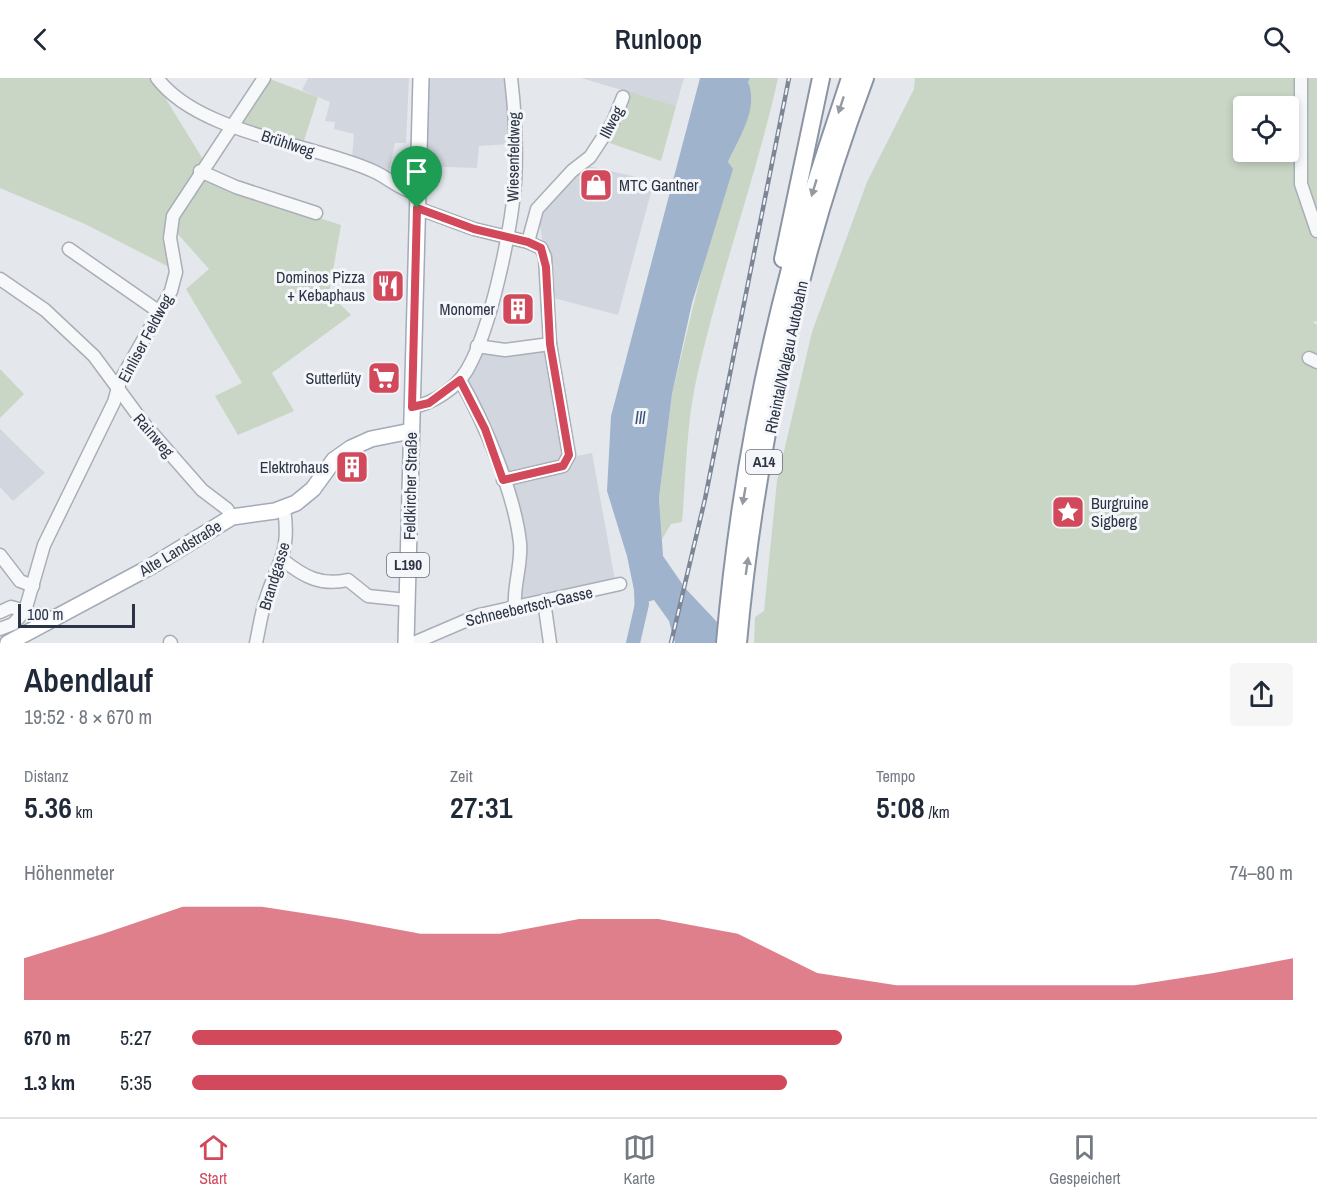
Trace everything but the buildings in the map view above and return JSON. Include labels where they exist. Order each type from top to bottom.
[{"type":"highway","points":[[774,335],[778,283],[821,78]]},
{"type":"highway","name":"Rheintal/Walgau Autobahn","points":[[725,643],[738,530],[774,335],[791,265],[850,78]]},
{"type":"highway","name":"Rheintal/Walgau Autobahn","points":[[738,643],[755,510],[783,361],[834,171],[865,78]]},
{"type":"main road","name":"Feldkircher Straße","points":[[406,643],[421,78]]},
{"type":"main road","name":"Alte Landstraße","points":[[8,643],[150,567],[232,517],[284,509],[305,498],[334,460],[351,447],[371,439],[411,431]]},
{"type":"street","name":"Einliser Feldweg","points":[[25,611],[44,545],[118,390],[158,311],[171,291],[176,272],[170,238],[173,216],[264,78]]},
{"type":"street","name":"Wiesenfeldweg","points":[[412,407],[429,403],[460,380],[477,346],[508,236],[515,161],[511,78]]},
{"type":"street","points":[[1301,78],[1301,184],[1317,231]]},
{"type":"street","name":"Brühlweg","points":[[160,82],[190,107],[233,126],[374,171],[418,201]]},
{"type":"street","name":"Illweg","points":[[528,242],[537,209],[598,146],[623,97]]},
{"type":"street","points":[[201,171],[236,187],[316,213]]},
{"type":"street","points":[[418,201],[474,229],[528,242],[541,248],[545,257],[550,344],[569,455],[563,466],[503,480]]},
{"type":"street","points":[[69,249],[158,311]]},
{"type":"street","name":"Rainweg","points":[[0,279],[45,310],[77,339],[114,380],[118,390],[185,471],[202,490],[227,509],[232,517]]},
{"type":"street","points":[[477,346],[505,350],[550,344]]},
{"type":"street","points":[[460,380],[481,419],[517,522],[520,545],[515,607]]},
{"type":"street","name":"Brandgasse","points":[[256,643],[265,603],[283,560],[287,540],[284,509]]},
{"type":"street","points":[[0,555],[20,581],[33,586]]},
{"type":"street","points":[[283,560],[299,573],[316,581],[333,583],[348,580],[368,596],[407,600]]},
{"type":"street","name":"Schneebertsch-Gasse","points":[[406,643],[416,642],[479,615],[620,584]]},
{"type":"street","points":[[544,601],[550,643]]},
{"type":"street","points":[[0,612],[15,607],[25,611],[13,624],[0,629]]},
{"type":"shaded area","points":[[308,78],[409,78],[406,143],[395,143],[388,175],[352,160],[354,134],[334,129],[335,122],[325,121],[330,102],[302,90]]},
{"type":"shaded area","points":[[426,78],[506,78],[510,144],[479,146],[477,168],[423,166]]},
{"type":"shaded area","points":[[581,78],[684,78],[676,106]]},
{"type":"shaded area","points":[[584,165],[654,181],[618,315],[550,297],[540,225],[547,203]]},
{"type":"shaded area","points":[[480,342],[506,347],[547,342],[567,458],[592,453],[615,580],[513,603],[517,524],[462,382]]},
{"type":"shaded area","points":[[0,429],[45,473],[13,501],[0,487]]},
{"type":"green space","points":[[0,78],[166,78],[158,86],[204,161],[197,172],[233,190],[341,225],[329,293],[351,315],[272,373],[294,411],[238,435],[215,396],[242,383],[186,289],[209,269],[168,223],[173,269],[85,224],[0,188]]},
{"type":"green space","points":[[267,78],[318,97],[301,150],[227,129]]},
{"type":"green space","points":[[750,78],[778,78],[695,386],[688,437],[682,522],[671,524],[662,539],[659,498],[672,394],[728,162],[749,114],[748,82]]},
{"type":"green space","points":[[915,78],[1317,78],[1317,321],[1313,322],[1317,325],[1317,643],[754,643],[755,617],[764,611],[777,481],[812,332],[867,182],[914,89]]},
{"type":"green space","points":[[627,91],[676,106],[661,161],[607,142]]},
{"type":"green space","points":[[0,369],[24,394],[0,418]]},
{"type":"water","name":"Ill","points":[[700,78],[750,78],[748,82],[751,102],[746,123],[728,162],[733,169],[692,303],[672,394],[659,498],[663,556],[685,588],[717,622],[723,643],[675,643],[669,621],[654,600],[647,602],[643,618],[637,620],[635,618],[634,590],[627,556],[607,491],[611,416]]},
{"type":"waterway","points":[[633,643],[642,604]]},
{"type":"railway","points":[[671,643],[705,499],[789,78]]},
{"type":"place","name":"MTC Gantner","points":[[596,185]]},
{"type":"place","name":"Dominos Pizza + Kebaphaus","points":[[388,286]]},
{"type":"place","name":"Monomer","points":[[518,309]]},
{"type":"place","name":"Sutterlüty","points":[[384,378]]},
{"type":"place","name":"Elektrohaus","points":[[352,467]]},
{"type":"place","name":"Burgruine Sigberg","points":[[1068,512]]},
{"type":"route","points":[[417,208],[474,229],[508,236],[541,248],[546,267],[550,344],[569,455],[563,466],[503,480],[485,429],[460,380],[429,403],[412,407],[417,208]]}]
